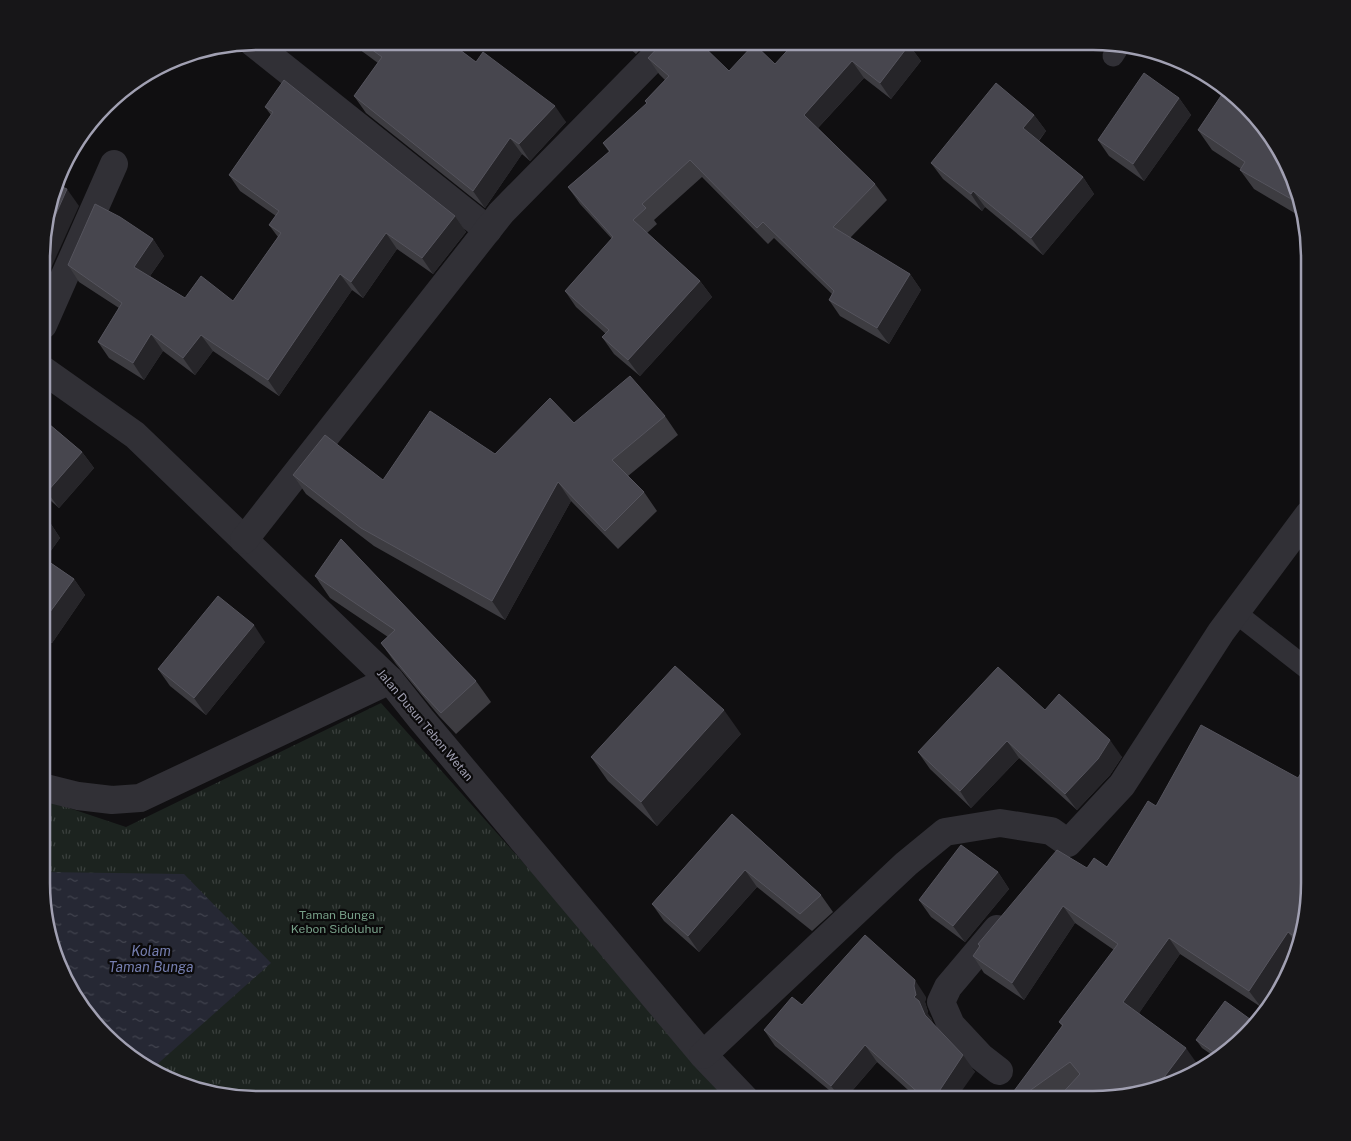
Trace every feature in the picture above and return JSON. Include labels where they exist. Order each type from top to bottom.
[{"type":"street","points":[[262,50],[488,230]]},
{"type":"street","points":[[244,540],[501,213],[662,50]]},
{"type":"street","points":[[50,309],[114,164]]},
{"type":"street","name":"Jalan Dusun Tebon Wetan","points":[[50,375],[135,435],[390,680],[703,1055],[737,1091]]},
{"type":"street","points":[[703,1055],[906,864],[945,832],[1000,823],[1051,831],[1062,851],[1122,785],[1222,632],[1301,526]]},
{"type":"street","points":[[50,789],[78,796],[112,800],[140,798],[390,680]]},
{"type":"street","points":[[999,1072],[981,1057],[951,1025],[941,1002],[948,987],[1012,912]]},
{"type":"lane","points":[[1236,613],[1301,664]]},
{"type":"green space","name":"Taman Bunga Kebon Sidoluhur","points":[[381,703],[727,1091],[245,1091],[204,1084],[166,1070],[131,1048],[93,1010],[71,975],[61,950],[54,923],[50,896],[50,802],[126,827]]},
{"type":"water","name":"Kolam Taman Bunga","points":[[50,872],[184,874],[271,963],[157,1065],[131,1048],[111,1030],[93,1010],[71,975],[61,950],[54,923],[50,896]]},
{"type":"building","points":[[372,50],[460,50],[476,62],[483,52],[555,106],[519,144],[510,138],[473,191],[354,96],[382,57]]},
{"type":"building","points":[[656,50],[707,50],[729,71],[748,50],[760,50],[775,64],[788,50],[905,50],[880,83],[852,61],[804,115],[875,184],[833,227],[910,274],[877,328],[829,300],[834,291],[763,222],[757,228],[690,160],[642,204],[646,208],[633,220],[700,281],[628,360],[602,337],[609,330],[565,291],[613,237],[568,187],[610,151],[603,143],[647,103],[645,101],[669,76],[648,58]]},
{"type":"building","points":[[1144,73],[1179,98],[1133,164],[1098,140]]},
{"type":"building","points":[[284,80],[455,216],[422,258],[386,233],[351,282],[340,274],[268,380],[201,335],[183,358],[151,334],[133,363],[98,342],[122,303],[68,265],[95,204],[120,217],[153,239],[134,267],[185,298],[201,276],[233,301],[281,233],[269,225],[279,211],[229,175],[273,112],[265,107]]},
{"type":"building","points":[[996,83],[1034,115],[1023,128],[1083,177],[1031,238],[973,191],[971,194],[931,163]]},
{"type":"building","points":[[1222,95],[1258,131],[1280,166],[1293,200],[1240,170],[1245,162],[1198,130]]},
{"type":"building","points":[[63,187],[67,189],[54,218]]},
{"type":"building","points":[[630,376],[665,416],[612,460],[644,492],[605,531],[558,482],[492,601],[361,528],[293,475],[325,435],[383,480],[430,411],[495,454],[550,398],[574,423]]},
{"type":"building","points":[[50,425],[82,452],[50,489]]},
{"type":"building","points":[[341,539],[476,681],[441,713],[381,643],[395,630],[315,576]]},
{"type":"building","points":[[50,562],[74,579],[50,612]]},
{"type":"building","points":[[218,596],[254,625],[194,698],[158,669]]},
{"type":"building","points":[[675,666],[724,710],[641,802],[591,757]]},
{"type":"building","points":[[998,667],[1045,710],[1059,694],[1110,740],[1098,759],[1065,794],[1007,741],[960,791],[918,752]]},
{"type":"building","points":[[1201,725],[1298,778],[1301,773],[1301,896],[1294,936],[1288,932],[1249,991],[1169,938],[1123,1002],[1186,1048],[1163,1079],[1147,1084],[1106,1091],[1064,1091],[1080,1074],[1070,1062],[1029,1091],[1014,1091],[1063,1025],[1059,1022],[1118,944],[1063,906],[1012,983],[973,956],[980,946],[978,944],[1057,850],[1087,868],[1094,858],[1107,867],[1148,801],[1156,806]]},
{"type":"building","points":[[732,814],[821,895],[800,914],[745,870],[688,936],[652,904]]},
{"type":"building","points":[[961,845],[998,872],[953,926],[919,900]]},
{"type":"building","points":[[865,935],[915,980],[916,995],[914,997],[919,1001],[925,1015],[963,1055],[939,1091],[916,1091],[865,1045],[831,1086],[764,1030],[792,997],[802,1005]]},
{"type":"building","points":[[1225,1001],[1250,1019],[1214,1052],[1196,1040]]}]
